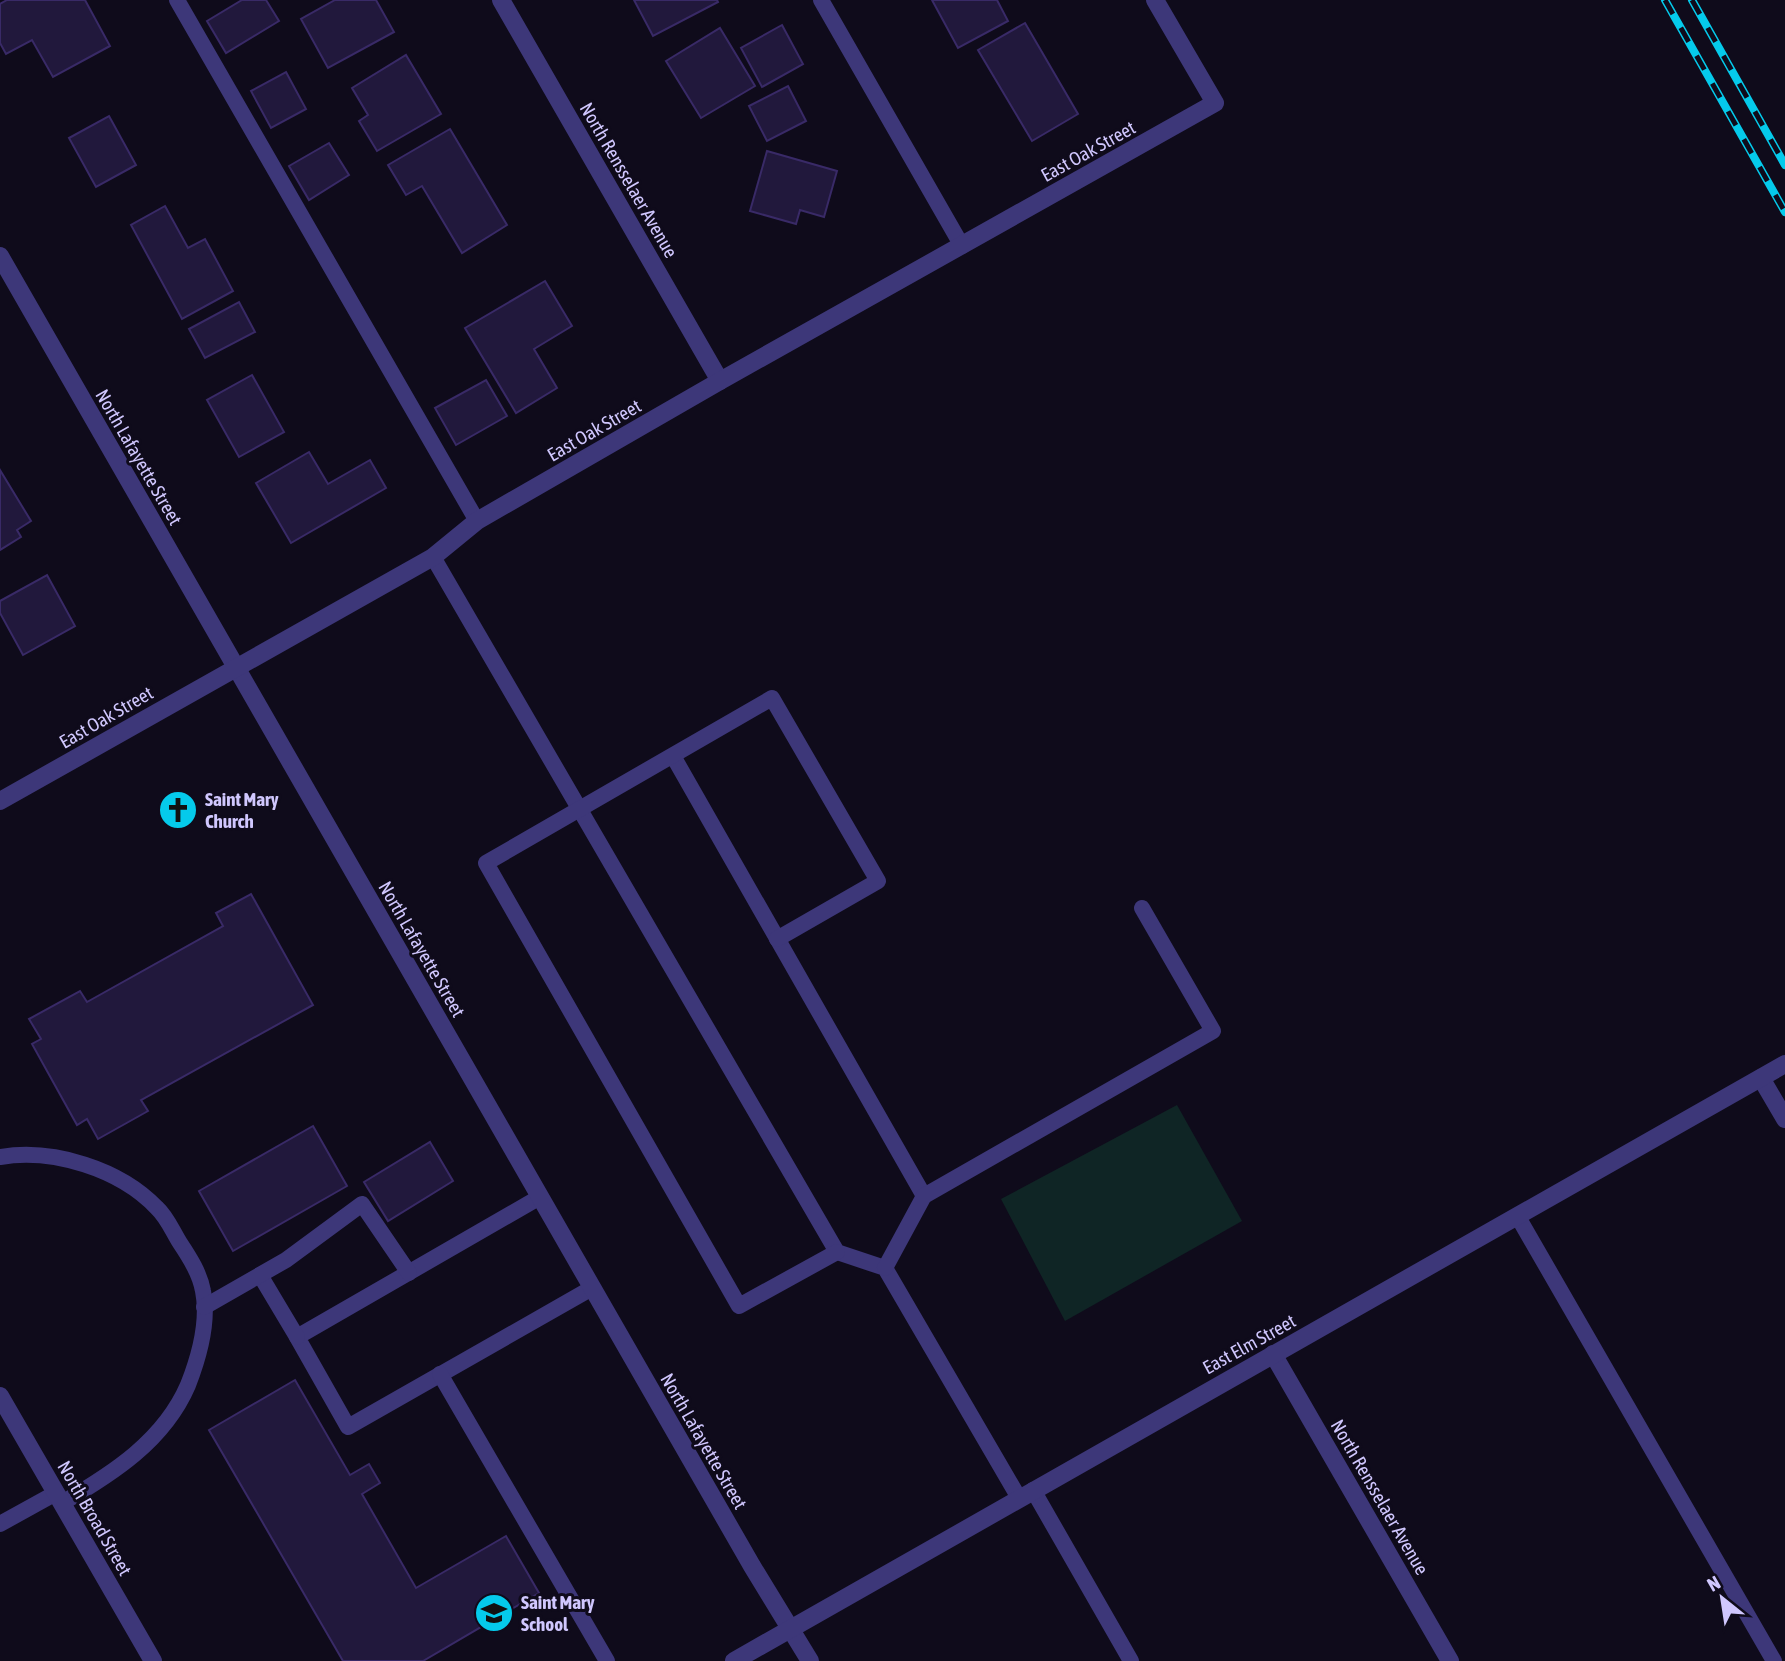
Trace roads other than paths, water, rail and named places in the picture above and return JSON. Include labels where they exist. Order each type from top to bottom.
[{"type":"street","name":"North Rensselaer Avenue","points":[[501,0],[720,381]]},
{"type":"street","name":"East Oak Street","points":[[0,801],[433,556],[477,521],[720,381],[1215,103],[1155,0]]},
{"type":"street","name":"North Lafayette Street","points":[[0,256],[752,1566],[810,1661]]},
{"type":"street","name":"East Elm Street","points":[[734,1661],[1785,1064]]},
{"type":"street","points":[[1761,1078],[1785,1119]]},
{"type":"street","name":"North Rensselaer Avenue","points":[[1273,1354],[1450,1661]]},
{"type":"street","name":"North Broad Street","points":[[0,1396],[153,1661]]},
{"type":"lane","points":[[177,0],[477,521]]},
{"type":"lane","points":[[821,0],[962,246]]},
{"type":"lane","points":[[433,556],[837,1252],[885,1268],[1131,1661]]},
{"type":"lane","points":[[777,939],[878,881],[772,698],[486,863],[739,1306],[837,1252]]},
{"type":"lane","points":[[673,756],[924,1196]]},
{"type":"lane","points":[[885,1268],[924,1196],[1213,1031],[1142,908]]},
{"type":"lane","points":[[0,1157],[44,1156],[76,1162],[108,1174],[139,1191],[159,1210],[192,1262],[203,1290],[205,1323],[187,1385],[167,1420],[139,1452],[118,1468],[0,1524]]},
{"type":"lane","points":[[297,1337],[540,1197]]},
{"type":"lane","points":[[204,1307],[286,1260],[362,1204],[409,1273]]},
{"type":"lane","points":[[1518,1217],[1774,1661]]},
{"type":"lane","points":[[260,1275],[348,1427],[592,1288]]},
{"type":"lane","points":[[440,1374],[607,1661]]},
{"type":"railway","points":[[1665,0],[1785,212]]},
{"type":"railway","points":[[1692,0],[1785,165]]},
{"type":"place","name":"Saint Mary Church","points":[[178,810]]},
{"type":"place","name":"Saint Mary School","points":[[494,1613]]}]
